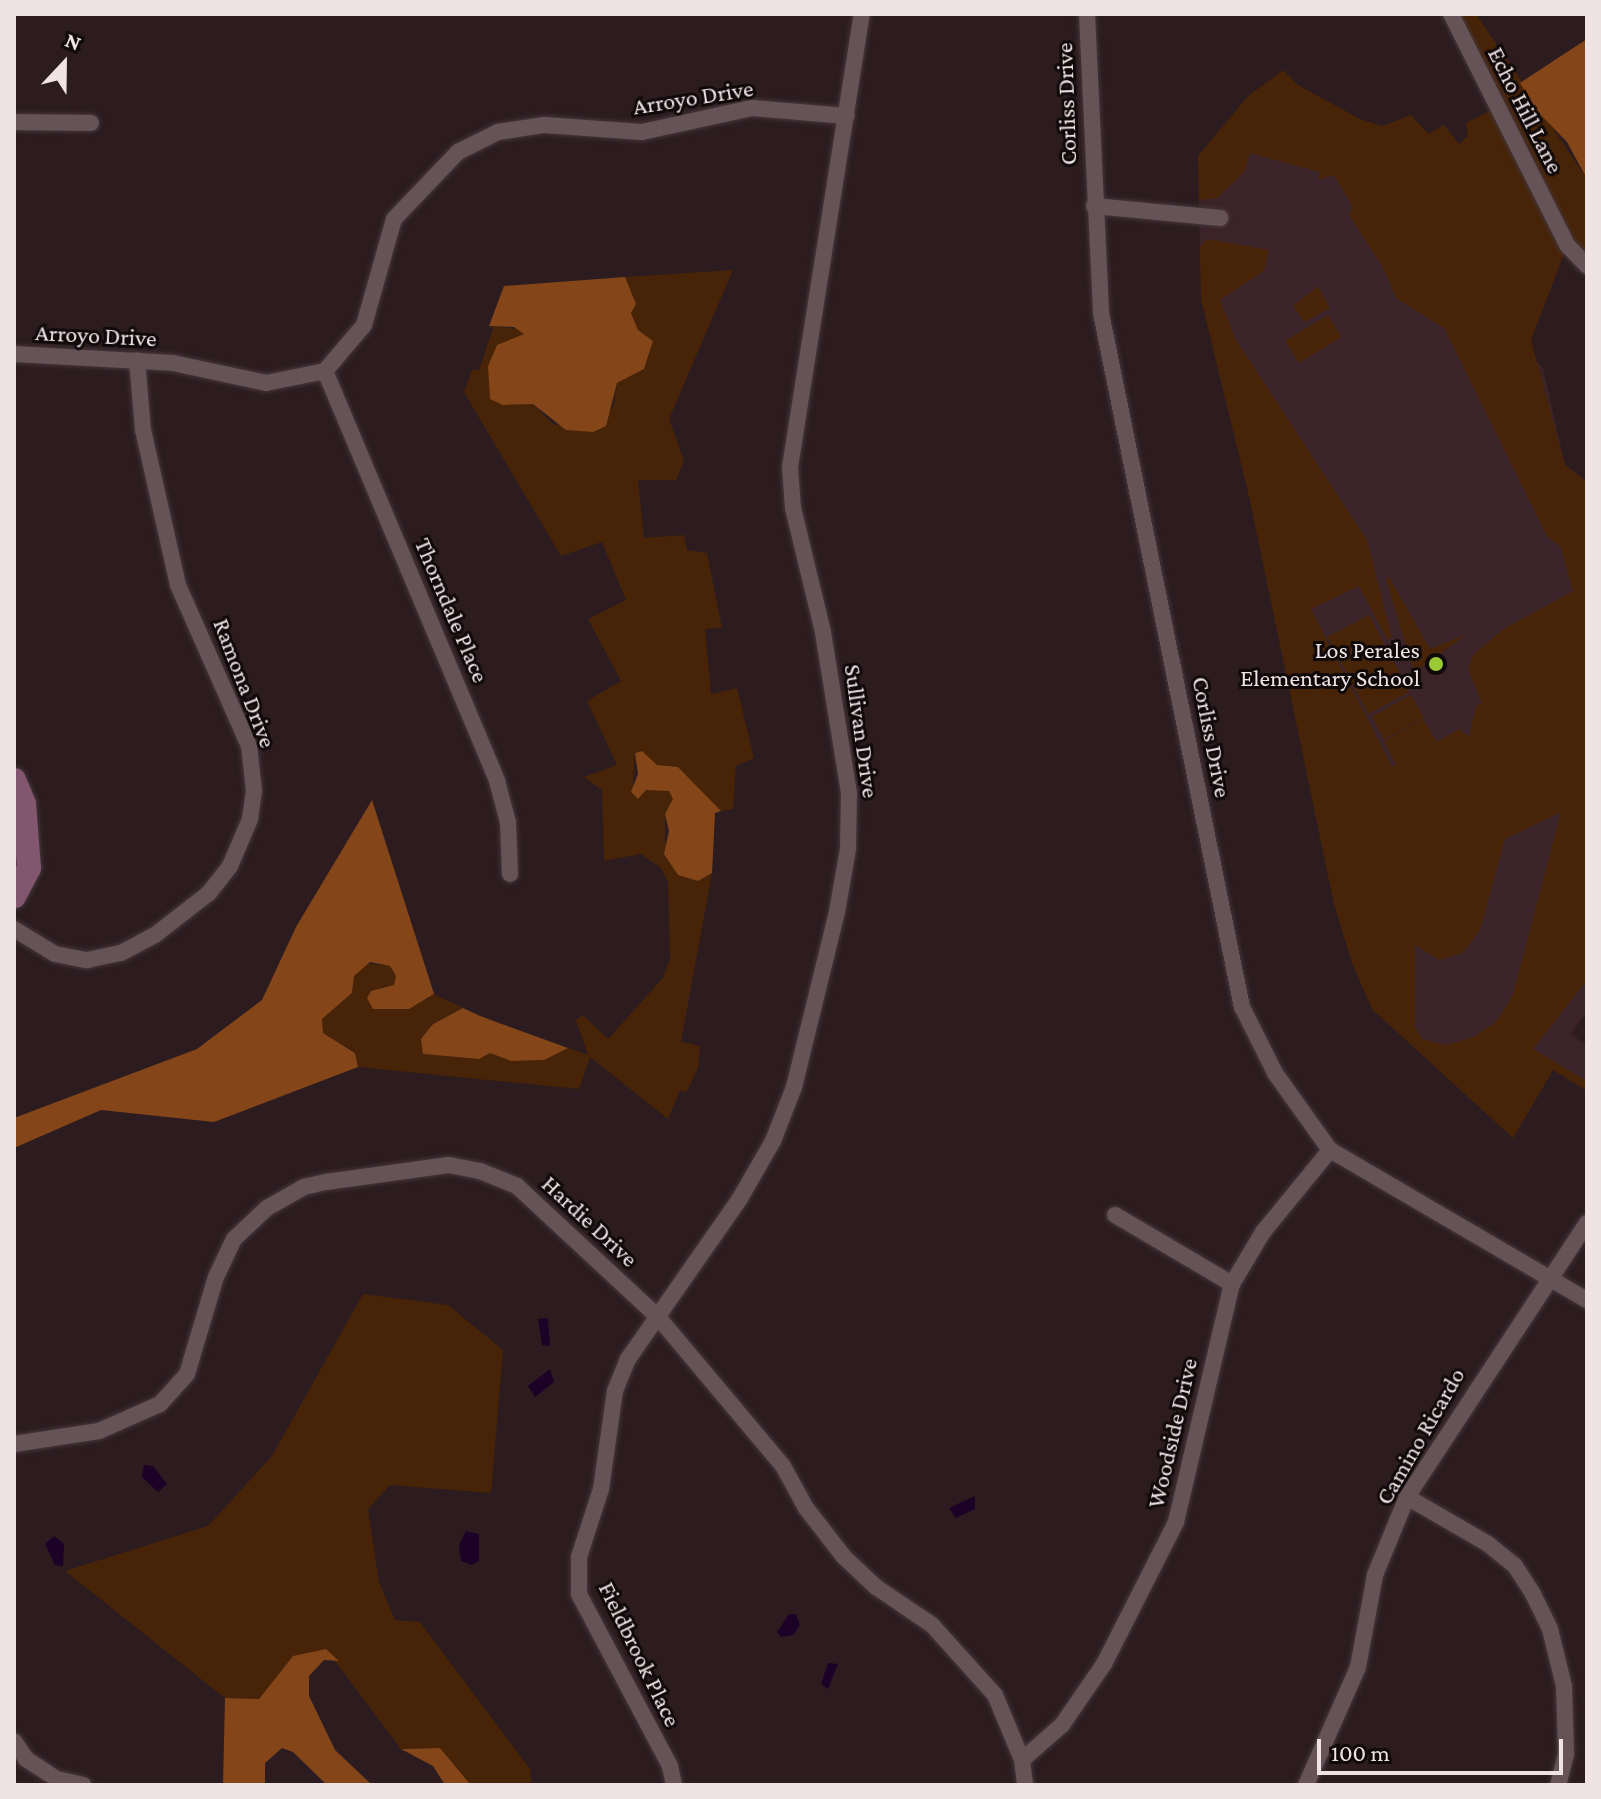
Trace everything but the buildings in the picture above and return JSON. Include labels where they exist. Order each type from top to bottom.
[{"type":"street","points":[[847,116],[862,14]]},
{"type":"street","name":"Corliss Drive","points":[[1087,14],[1094,206],[1106,341],[1242,1007],[1275,1073],[1330,1150],[1384,1186],[1587,1300]]},
{"type":"street","name":"Echo Hill Lane","points":[[1451,14],[1567,245],[1587,266]]},
{"type":"street","name":"Arroyo Drive","points":[[14,354],[173,363],[221,377],[266,383],[325,371],[364,325],[394,219],[458,152],[498,132],[544,125],[642,132],[752,108],[847,116]]},
{"type":"street","name":"Sullivan Drive","points":[[658,1317],[773,1141],[794,1087],[848,849],[849,793],[823,632],[793,508],[790,467],[847,116]]},
{"type":"street","points":[[14,122],[91,123]]},
{"type":"street","points":[[1094,206],[1220,218]]},
{"type":"street","name":"Ramona Drive","points":[[14,929],[55,954],[87,960],[121,953],[155,935],[209,893],[230,866],[250,819],[254,791],[249,746],[178,585],[143,430],[137,360]]},
{"type":"street","name":"Thorndale Place","points":[[325,371],[497,781],[508,822],[510,874]]},
{"type":"street","points":[[14,780],[24,804],[29,868],[14,896]]},
{"type":"street","name":"Woodside Drive","points":[[1022,1760],[1079,1704],[1176,1522],[1232,1284],[1263,1232],[1330,1150]]},
{"type":"street","name":"Hardie Drive","points":[[14,1444],[99,1431],[160,1404],[187,1374],[216,1277],[234,1239],[267,1208],[304,1187],[449,1165],[517,1186],[658,1317],[783,1466],[806,1508],[844,1557],[876,1587],[932,1625],[995,1695],[1022,1760],[1025,1785]]},
{"type":"street","points":[[1115,1215],[1232,1284]]},
{"type":"street","name":"Camino Ricardo","points":[[1306,1785],[1358,1667],[1375,1575],[1407,1497],[1549,1276],[1587,1223]]},
{"type":"street","name":"Fieldbrook Place","points":[[658,1317],[628,1359],[615,1391],[601,1489],[579,1557],[579,1594],[670,1766],[674,1785]]},
{"type":"street","points":[[1407,1497],[1488,1544],[1515,1566],[1533,1594],[1550,1629],[1564,1686],[1566,1754],[1558,1785]]},
{"type":"street","points":[[14,1741],[26,1759],[57,1779],[83,1785]]},
{"type":"shaded area","points":[[1451,14],[1476,14],[1587,179],[1587,266],[1567,246],[1531,340],[1565,465],[1587,482],[1587,980],[1533,1049],[1587,1081],[1587,1091],[1553,1070],[1513,1138],[1372,1009],[1352,963],[1334,904],[1249,496],[1201,299],[1200,247],[1207,239],[1269,250],[1264,271],[1220,300],[1236,340],[1367,540],[1392,638],[1387,639],[1359,586],[1311,609],[1392,767],[1396,765],[1384,741],[1423,719],[1437,742],[1459,729],[1469,737],[1476,706],[1482,703],[1468,669],[1473,655],[1502,630],[1573,591],[1561,547],[1547,536],[1444,328],[1396,298],[1384,269],[1349,215],[1353,207],[1334,175],[1318,180],[1320,172],[1250,153],[1245,171],[1217,198],[1199,200],[1198,156],[1248,96],[1283,70],[1298,85],[1360,119],[1382,126],[1411,115],[1428,134],[1444,125],[1459,144],[1468,136],[1466,123],[1492,110]],"holes":[[[1561,812],[1513,995],[1496,1022],[1473,1037],[1446,1045],[1422,1039],[1415,1027],[1415,945],[1439,960],[1463,953],[1480,930],[1505,839]]]},
{"type":"shaded area","points":[[1587,39],[1587,179],[1567,142],[1538,112],[1520,83]]},
{"type":"shaded area","name":"Los Perales Elementary School","points":[[1228,131],[1304,137],[1543,368],[1565,465],[1587,482],[1587,1011],[1571,1034],[1587,1046],[1587,1091],[1553,1070],[1513,1138],[1372,1009],[1334,904],[1249,496],[1201,299],[1198,156]]},
{"type":"shaded area","points":[[733,270],[669,419],[684,461],[676,480],[638,480],[644,538],[684,535],[687,550],[707,553],[722,628],[705,629],[711,694],[737,688],[754,758],[736,766],[733,809],[721,811],[678,767],[657,765],[641,751],[635,753],[633,784],[669,791],[674,799],[665,814],[665,841],[698,881],[712,873],[681,1042],[700,1046],[698,1068],[686,1093],[680,1090],[668,1119],[590,1057],[579,1089],[358,1067],[355,1052],[323,1033],[322,1019],[352,993],[354,976],[366,963],[390,966],[396,976],[394,985],[381,988],[425,1001],[434,994],[463,1008],[432,1024],[423,1054],[479,1059],[490,1053],[511,1061],[543,1060],[568,1048],[588,1055],[576,1020],[583,1015],[608,1039],[663,978],[670,959],[668,882],[661,868],[641,854],[604,861],[602,790],[584,777],[617,765],[587,701],[621,681],[588,619],[626,600],[602,542],[561,556],[464,392],[472,370],[479,370],[493,328],[489,326],[523,329],[524,335],[497,346],[503,405],[533,404],[553,424],[593,432],[614,405],[617,383],[644,369],[653,341],[638,330],[631,313],[636,304],[625,277]]},
{"type":"shaded area","points":[[625,277],[636,304],[631,313],[638,330],[653,341],[644,369],[617,383],[606,426],[593,432],[566,430],[533,404],[503,405],[490,399],[488,366],[497,345],[524,334],[514,327],[489,326],[504,286]]},
{"type":"shaded area","points":[[1318,286],[1330,308],[1304,322],[1293,306]]},
{"type":"shaded area","points":[[1328,315],[1341,337],[1299,363],[1285,341]]},
{"type":"shaded area","points":[[1389,577],[1430,649],[1467,634],[1414,673],[1386,579]]},
{"type":"shaded area","points":[[1369,615],[1410,692],[1368,714],[1328,637]]},
{"type":"shaded area","points":[[1411,695],[1424,718],[1384,740],[1372,717]]},
{"type":"shaded area","points":[[642,751],[657,765],[678,767],[721,811],[715,813],[712,873],[698,881],[678,875],[664,854],[669,831],[665,814],[673,799],[669,791],[646,790],[638,799],[631,792],[638,774],[635,753]]},
{"type":"shaded area","points":[[372,800],[434,994],[409,1009],[373,1009],[367,998],[371,991],[394,985],[396,976],[390,966],[370,962],[354,976],[352,993],[322,1019],[323,1033],[355,1053],[358,1067],[214,1122],[101,1110],[14,1148],[14,1118],[197,1049],[262,1000],[296,927]]},
{"type":"shaded area","points":[[463,1008],[568,1048],[544,1060],[511,1061],[490,1053],[479,1059],[423,1054],[421,1039],[433,1024]]},
{"type":"shaded area","points":[[363,1294],[448,1305],[503,1350],[491,1493],[390,1485],[368,1509],[379,1582],[395,1620],[420,1622],[530,1769],[532,1785],[469,1785],[440,1748],[401,1749],[326,1649],[293,1656],[259,1699],[225,1698],[65,1571],[208,1526],[272,1456]]},
{"type":"shaded area","points":[[548,1318],[550,1346],[542,1345],[538,1319]]},
{"type":"shaded area","points":[[550,1369],[554,1382],[535,1397],[528,1386]]},
{"type":"shaded area","points":[[144,1465],[153,1466],[167,1484],[158,1492],[142,1477]]},
{"type":"shaded area","points":[[975,1496],[975,1509],[956,1518],[949,1508]]},
{"type":"shaded area","points":[[466,1531],[479,1534],[479,1561],[472,1565],[461,1561],[459,1545]]},
{"type":"shaded area","points":[[54,1536],[64,1544],[63,1566],[55,1565],[45,1544]]},
{"type":"shaded area","points":[[789,1614],[796,1614],[800,1625],[793,1635],[781,1637],[777,1632]]},
{"type":"shaded area","points":[[326,1649],[339,1661],[324,1660],[309,1676],[309,1696],[335,1750],[372,1785],[327,1785],[293,1752],[282,1748],[265,1763],[265,1785],[223,1785],[225,1698],[259,1699],[293,1656]]},
{"type":"shaded area","points":[[828,1663],[838,1664],[828,1689],[821,1684]]},
{"type":"shaded area","points":[[440,1748],[469,1785],[445,1785],[433,1766],[401,1749]]},
{"type":"place","name":"Los Perales Elementary School","points":[[1436,664]]}]
